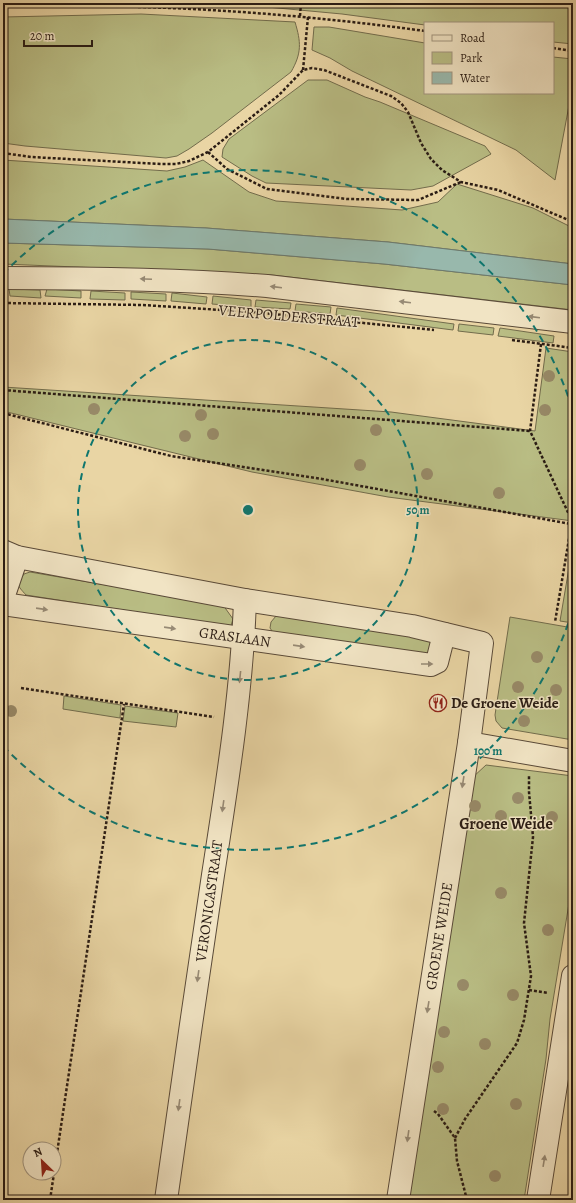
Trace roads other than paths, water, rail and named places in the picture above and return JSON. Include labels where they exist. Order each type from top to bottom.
[{"type":"street","name":"VEERPOLDERSTRAAT","points":[[3,278],[130,278],[221,282],[267,286],[573,322]]},
{"type":"street","points":[[3,598],[10,554],[245,600],[412,626],[444,634]]},
{"type":"street","name":"VERONICASTRAAT","points":[[166,1200],[235,720],[244,639],[245,600]]},
{"type":"street","name":"GRASLAAN","points":[[3,604],[431,665],[437,662],[444,634]]},
{"type":"street","name":"GROENE WEIDE","points":[[398,1200],[469,743],[482,643],[444,634]]},
{"type":"street","points":[[469,743],[573,761]]},
{"type":"street","points":[[538,1200],[573,976]]},
{"type":"water","points":[[3,219],[206,228],[388,242],[573,264],[573,285],[384,264],[208,249],[3,243]]},
{"type":"place","name":"De Groene Weide","points":[[438,703]]},
{"type":"district","name":"Groene Weide","points":[[506,823]]}]
